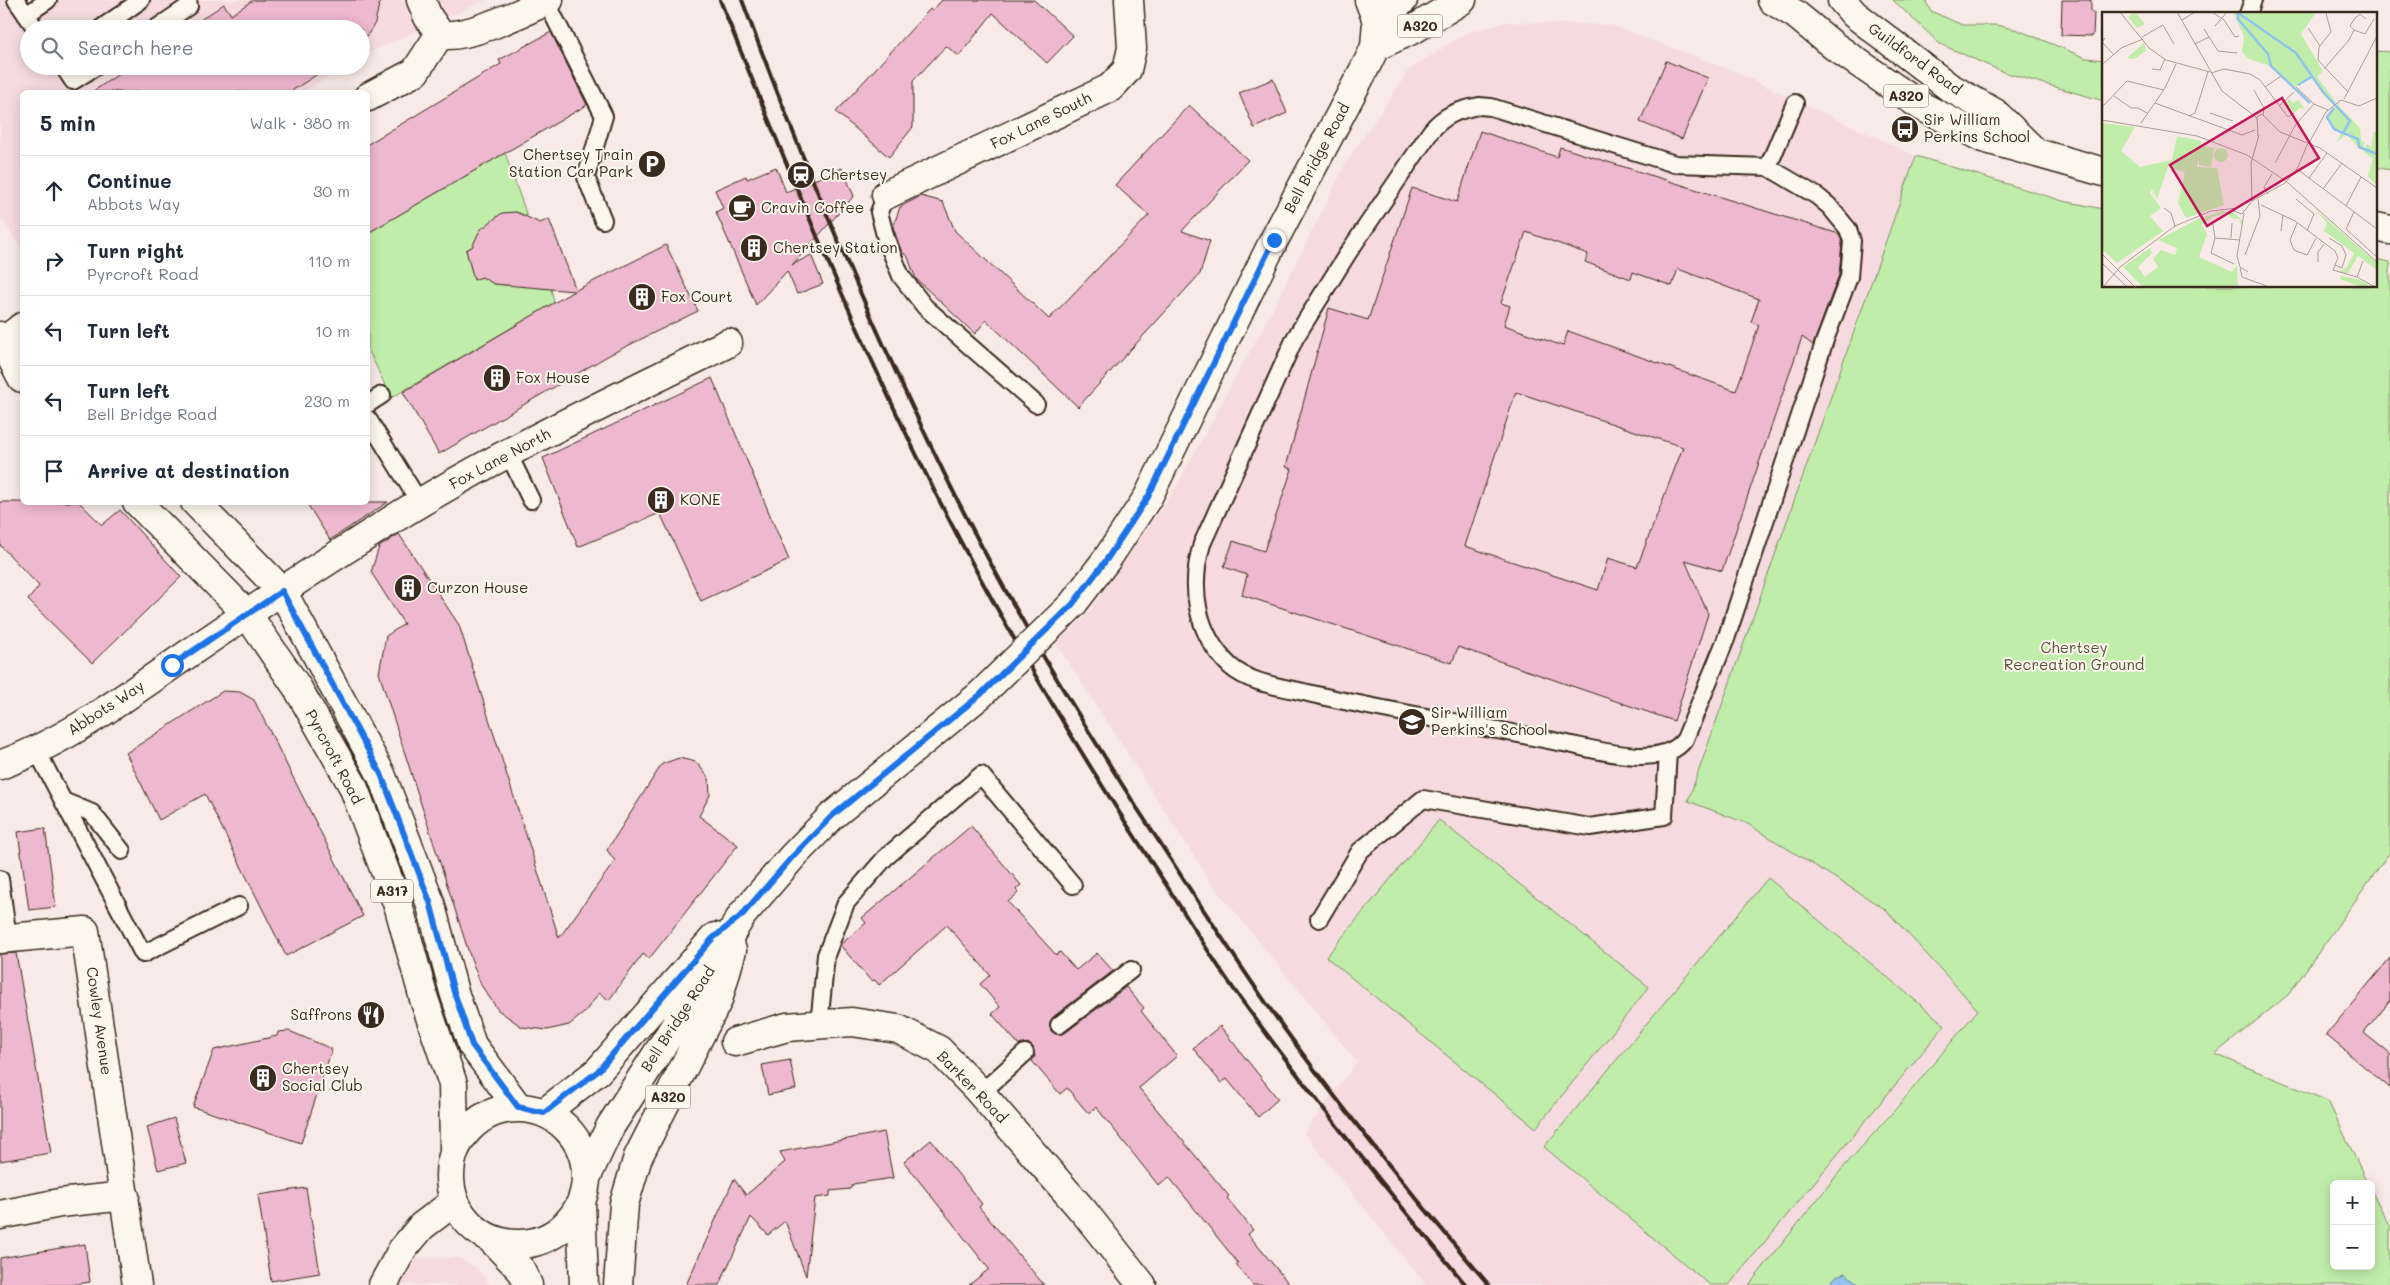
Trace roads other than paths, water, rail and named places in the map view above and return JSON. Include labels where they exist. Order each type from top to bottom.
[{"type":"main road","points":[[421,0],[428,18],[440,34],[449,36],[466,34],[548,1]]},
{"type":"main road","name":"Fox Lane South","points":[[886,195],[1110,88],[1127,70],[1132,48],[1129,0]]},
{"type":"main road","name":"Bell Bridge Road","points":[[587,1176],[610,1127],[691,1001],[742,915],[793,856],[832,816],[980,695],[1072,605],[1107,559],[1148,497],[1274,240],[1374,23],[1403,0]]},
{"type":"main road","name":"A320","points":[[1374,23],[1414,29],[1462,0]]},
{"type":"main road","name":"Guildford Road","points":[[1772,0],[1795,14],[1834,46],[1921,106],[1983,138],[2102,171]]},
{"type":"main road","name":"Guildford Road","points":[[1842,0],[1854,14],[1949,87],[1995,114],[2036,153]]},
{"type":"main road","points":[[370,96],[415,72],[440,34]]},
{"type":"main road","points":[[12,339],[20,370]]},
{"type":"main road","name":"Fox Lane North","points":[[282,591],[420,503],[508,453],[728,343]]},
{"type":"main road","name":"Pyrcroft Road","points":[[140,505],[247,614],[297,687],[353,786],[398,908],[424,999],[453,1084],[454,1149]]},
{"type":"main road","name":"Pyrcroft Road","points":[[198,505],[282,591],[381,774],[430,902],[454,992],[472,1045],[518,1107]]},
{"type":"main road","name":"Abbots Way","points":[[0,765],[37,751],[85,724],[282,591]]},
{"type":"main road","name":"Bell Bridge Road","points":[[544,1113],[598,1071],[713,938],[742,915]]},
{"type":"main road","name":"A320","points":[[618,1285],[624,1204],[638,1157],[718,1000],[742,915]]},
{"type":"main road","name":"Cowley Avenue","points":[[4,939],[85,931],[138,1285]]},
{"type":"main road","name":"Barker Road","points":[[735,1042],[787,1027],[852,1022],[898,1029],[938,1050],[980,1093],[1085,1213],[1142,1285]]},
{"type":"main road","name":"A320","points":[[528,1285],[522,1271],[492,1240],[476,1230],[464,1218],[454,1202],[450,1184],[450,1167],[454,1149],[465,1132],[480,1119],[498,1110],[518,1107],[544,1113],[562,1123],[575,1138],[584,1156],[587,1176],[581,1202],[584,1285]]},
{"type":"main road","points":[[0,1215],[60,1204],[125,1196]]},
{"type":"main road","points":[[383,1285],[402,1250],[422,1226],[454,1202]]},
{"type":"main road","name":"A320","points":[[492,1240],[512,1244],[534,1243],[554,1235],[570,1221],[581,1202]]},
{"type":"lane","points":[[16,0],[30,20]]},
{"type":"lane","points":[[26,15],[48,0]]},
{"type":"lane","points":[[113,20],[141,0]]},
{"type":"lane","points":[[168,20],[189,6],[188,0]]},
{"type":"lane","points":[[2249,12],[2253,0]]},
{"type":"lane","points":[[548,1],[604,116],[586,178],[603,220]]},
{"type":"lane","points":[[69,75],[73,82],[84,75]]},
{"type":"lane","points":[[1768,167],[1795,103]]},
{"type":"lane","points":[[1491,108],[1577,132],[1675,164],[1768,167],[1817,196],[1840,217],[1848,229],[1852,242],[1851,268],[1825,340],[1726,639],[1685,739],[1668,753],[1656,755],[1615,754],[1516,733],[1365,706],[1254,680],[1230,666],[1207,635],[1196,605],[1196,566],[1202,544],[1295,338],[1348,253],[1430,131],[1445,116],[1462,109],[1491,108]]},
{"type":"lane","points":[[886,195],[879,212],[886,240],[901,276],[925,307],[1036,404]]},
{"type":"lane","points":[[370,403],[382,395]]},
{"type":"lane","points":[[370,421],[420,503]]},
{"type":"lane","points":[[508,453],[531,500]]},
{"type":"lane","points":[[37,751],[143,954],[239,906]]},
{"type":"lane","points":[[1319,919],[1360,851],[1423,798],[1590,827],[1664,816],[1668,753]]},
{"type":"lane","points":[[819,1024],[826,955],[846,903],[885,858],[981,775],[1073,885]]},
{"type":"lane","points":[[64,801],[92,813],[122,851]]},
{"type":"lane","points":[[0,879],[4,939]]},
{"type":"lane","points":[[1060,1025],[1131,970]]},
{"type":"lane","points":[[980,1093],[1025,1053]]},
{"type":"water","points":[[1845,1273],[1860,1285],[1829,1285],[1836,1276]]},
{"type":"railway","points":[[720,0],[824,253],[880,379],[940,502],[1019,647],[1105,790],[1233,988],[1352,1145],[1466,1285]]},
{"type":"railway","points":[[742,0],[791,128],[871,317],[959,503],[1022,620],[1137,808],[1264,1000],[1358,1126],[1489,1285]]},
{"type":"place","name":"Sir William Perkins School","points":[[1905,129]]},
{"type":"place","name":"Chertsey Train Station Car Park","points":[[652,164]]},
{"type":"place","name":"Chertsey","points":[[801,175]]},
{"type":"place","name":"Cravin Coffee","points":[[742,208]]},
{"type":"place","name":"Chertsey Station","points":[[754,248]]},
{"type":"place","name":"Fox Court","points":[[642,297]]},
{"type":"place","name":"Fox House","points":[[497,378]]},
{"type":"place","name":"KONE","points":[[661,500]]},
{"type":"place","name":"Curzon House","points":[[408,588]]},
{"type":"place","name":"Sir William Perkins's School","points":[[1412,722]]},
{"type":"place","name":"Saffrons","points":[[371,1015]]},
{"type":"place","name":"Chertsey Social Club","points":[[263,1078]]},
{"type":"park label","name":"Chertsey Recreation Ground","points":[[2074,656]]}]
